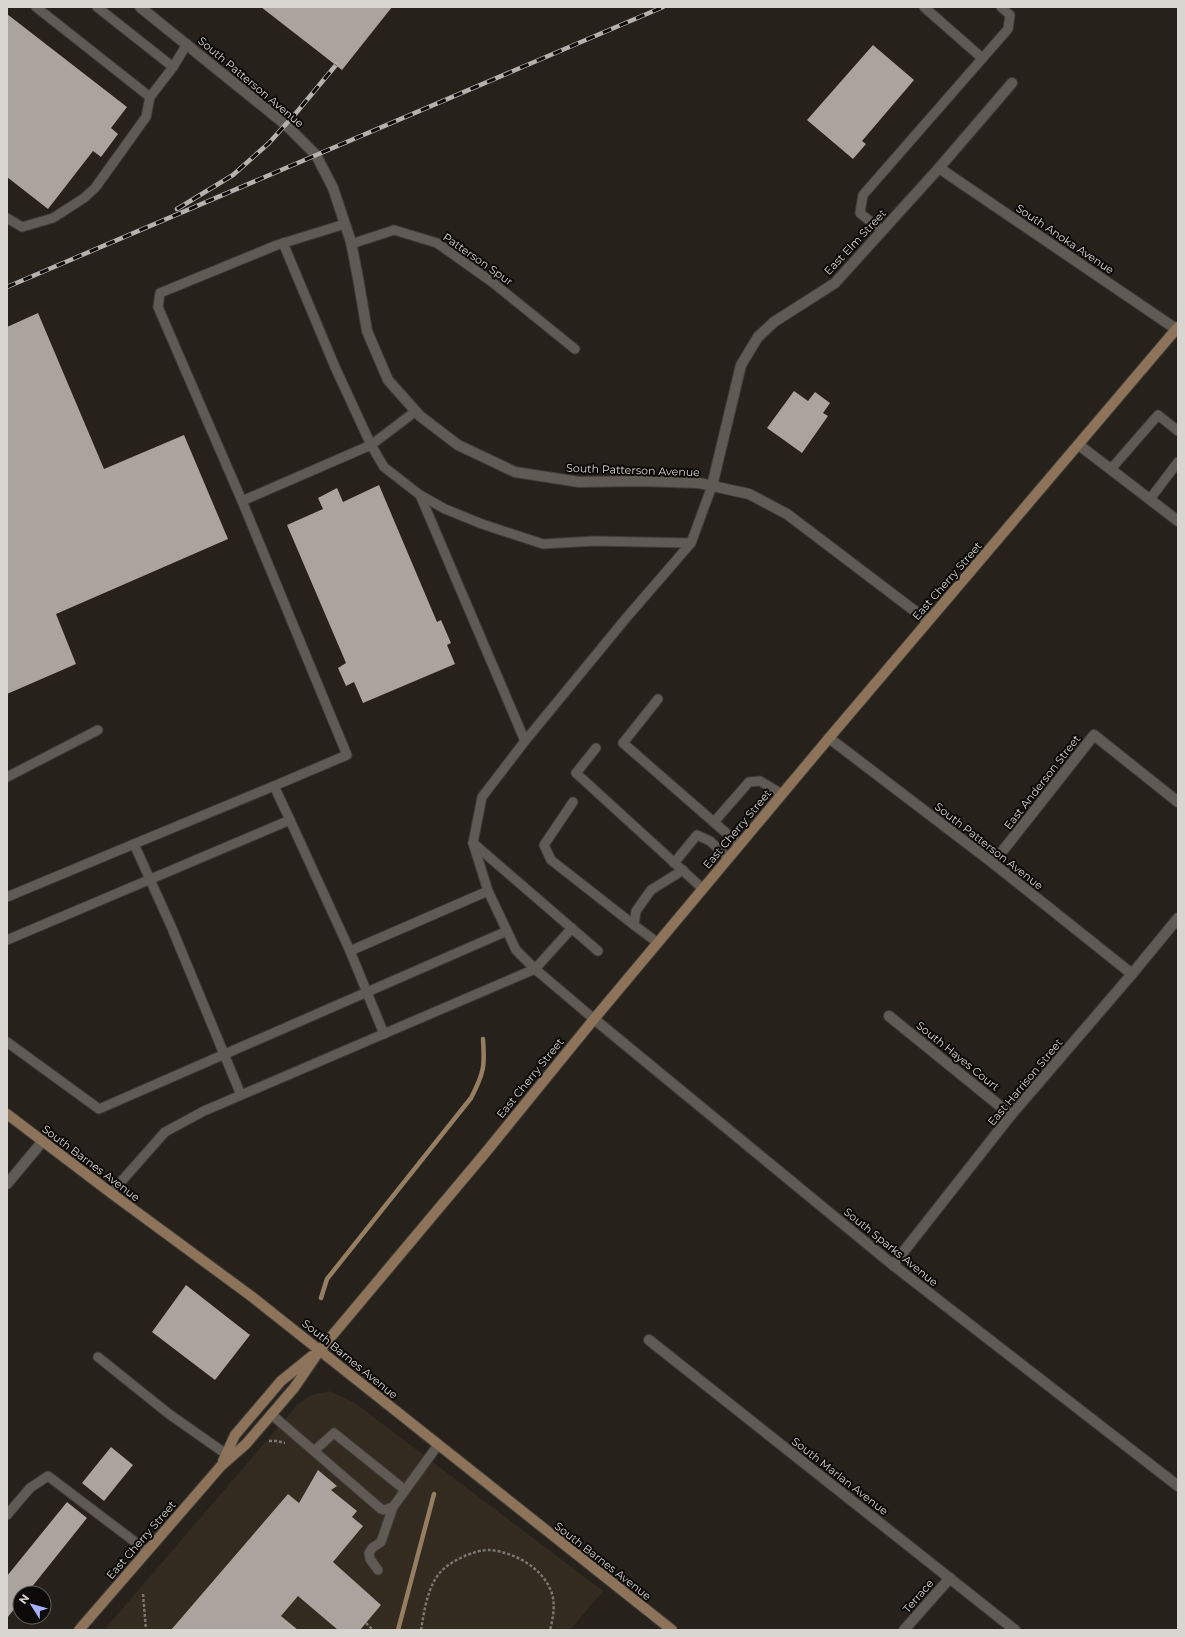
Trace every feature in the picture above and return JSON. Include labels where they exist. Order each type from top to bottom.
[{"type":"street","name":"South Patterson Avenue","points":[[140,7],[286,125],[316,155],[333,188],[351,244],[367,331],[388,380],[420,416],[458,445],[515,472],[579,482],[641,481],[699,483],[749,494],[787,514],[928,621]]},
{"type":"street","name":"East Elm Street","points":[[712,486],[741,365],[758,337],[774,322],[835,283],[939,168],[1012,83]]},
{"type":"street","name":"South Anoka Avenue","points":[[939,168],[1177,328]]},
{"type":"street","name":"East Cherry Street","points":[[79,1630],[221,1466],[246,1444],[294,1388],[320,1350],[486,1152],[703,888],[1177,328]]},
{"type":"street","points":[[1079,445],[1178,521]]},
{"type":"street","name":"East Anderson Street","points":[[993,863],[1094,735],[1178,802]]},
{"type":"street","name":"South Patterson Avenue","points":[[829,738],[993,863],[1132,974]]},
{"type":"street","name":"East Harrison Street","points":[[893,1265],[1011,1115],[1178,918]]},
{"type":"street","name":"South Hayes Court","points":[[889,1016],[1011,1115]]},
{"type":"street","name":"South Sparks Avenue","points":[[594,1019],[893,1265],[1178,1486]]},
{"type":"street","name":"South Barnes Avenue","points":[[7,1114],[42,1142],[233,1283],[320,1350],[672,1630]]},
{"type":"street","points":[[7,1184],[42,1142]]},
{"type":"street","name":"South Marlan Avenue","points":[[649,1340],[1016,1630]]},
{"type":"street","name":"East Cherry Street","points":[[221,1466],[235,1436],[281,1381],[320,1350]]},
{"type":"street","name":"Terrace","points":[[904,1630],[950,1578]]},
{"type":"lane","points":[[36,7],[150,97]]},
{"type":"lane","points":[[97,7],[174,67]]},
{"type":"lane","points":[[924,7],[982,58]]},
{"type":"lane","points":[[882,231],[860,213],[863,195],[1008,29],[1010,15],[1001,7]]},
{"type":"lane","points":[[7,218],[22,227],[53,218],[84,198],[95,188],[146,117],[150,97],[174,67],[187,44]]},
{"type":"lane","points":[[7,897],[347,755],[242,501],[158,307],[160,293],[283,243],[345,224]]},
{"type":"lane","name":"Patterson Spur","points":[[351,244],[394,230],[437,243],[492,282],[575,349]]},
{"type":"lane","points":[[283,243],[336,367],[384,467],[420,495],[445,509],[482,524],[543,544],[594,541],[692,543]]},
{"type":"lane","points":[[242,501],[372,444],[416,411]]},
{"type":"lane","points":[[1111,469],[1158,415],[1178,431]]},
{"type":"lane","points":[[1150,499],[1178,462]]},
{"type":"lane","points":[[594,1019],[535,969],[516,950],[488,892],[473,843],[482,797],[525,741],[622,623],[692,543],[712,486]]},
{"type":"lane","points":[[420,495],[525,741]]},
{"type":"lane","points":[[658,698],[624,744],[740,845]]},
{"type":"lane","points":[[7,777],[98,730]]},
{"type":"lane","points":[[596,748],[576,773],[703,888]]},
{"type":"lane","points":[[714,822],[749,782],[760,781],[782,794]]},
{"type":"lane","points":[[274,786],[350,951],[384,1034]]},
{"type":"lane","points":[[573,802],[544,845],[551,860],[658,943]]},
{"type":"lane","points":[[7,940],[290,820]]},
{"type":"lane","points":[[674,862],[697,835],[710,841],[728,858]]},
{"type":"lane","points":[[473,843],[598,951]]},
{"type":"lane","points":[[134,844],[225,1054],[241,1095]]},
{"type":"lane","points":[[634,925],[636,911],[651,890],[682,870]]},
{"type":"lane","points":[[350,951],[488,892]]},
{"type":"lane","points":[[110,1193],[165,1132],[204,1111],[535,969],[572,928]]},
{"type":"lane","points":[[7,1042],[99,1109],[507,931]]},
{"type":"lane","points":[[98,1356],[169,1414],[226,1454]]},
{"type":"lane","points":[[271,1414],[381,1509],[384,1510],[393,1507]]},
{"type":"lane","points":[[314,1451],[334,1433],[405,1490]]},
{"type":"lane","points":[[378,1570],[370,1559],[369,1553],[372,1548],[381,1542],[393,1507],[438,1445]]},
{"type":"lane","points":[[7,1515],[30,1488],[48,1476],[147,1551]]},
{"type":"path","points":[[270,1441],[277,1441],[289,1446]]},
{"type":"path","points":[[421,1630],[432,1584],[438,1574],[464,1556],[490,1550],[509,1554],[541,1573],[552,1592],[554,1614],[550,1630]]},
{"type":"path","points":[[143,1594],[146,1630]]},
{"type":"path","points":[[366,1624],[373,1630]]},
{"type":"shaded area","points":[[329,1391],[355,1403],[603,1591],[570,1630],[104,1630],[298,1404],[311,1395]]},
{"type":"building","points":[[261,7],[392,7],[342,70]]},
{"type":"building","points":[[7,14],[127,107],[111,128],[118,134],[101,157],[93,151],[48,209],[7,177]]},
{"type":"building","points":[[873,45],[914,80],[862,141],[866,144],[853,159],[807,120]]},
{"type":"building","points":[[38,313],[104,469],[184,435],[228,539],[56,614],[76,664],[7,694],[7,327]]},
{"type":"building","points":[[794,391],[808,401],[815,392],[830,403],[823,413],[828,416],[802,453],[767,428]]},
{"type":"building","points":[[379,485],[437,622],[441,620],[451,643],[447,645],[455,664],[363,703],[354,682],[346,686],[338,668],[346,663],[287,525],[323,509],[318,498],[337,488],[343,502]]},
{"type":"building","points":[[186,1285],[250,1335],[215,1380],[152,1332]]},
{"type":"building","points":[[111,1447],[133,1465],[104,1501],[82,1483]]},
{"type":"building","points":[[318,1470],[337,1486],[331,1490],[357,1511],[352,1517],[363,1526],[333,1562],[381,1605],[360,1630],[338,1630],[298,1596],[281,1616],[298,1630],[171,1630],[288,1494],[299,1503]]},
{"type":"building","points":[[67,1502],[87,1518],[33,1585],[12,1585],[12,1612],[7,1618],[7,1576]]},
{"type":"waterway","points":[[321,1298],[327,1279],[471,1098],[479,1082],[483,1069],[483,1039]]},
{"type":"waterway","points":[[398,1630],[434,1494]]},
{"type":"railway","points":[[7,287],[663,7]]},
{"type":"railway","points":[[177,209],[233,175],[269,143],[336,65]]}]
